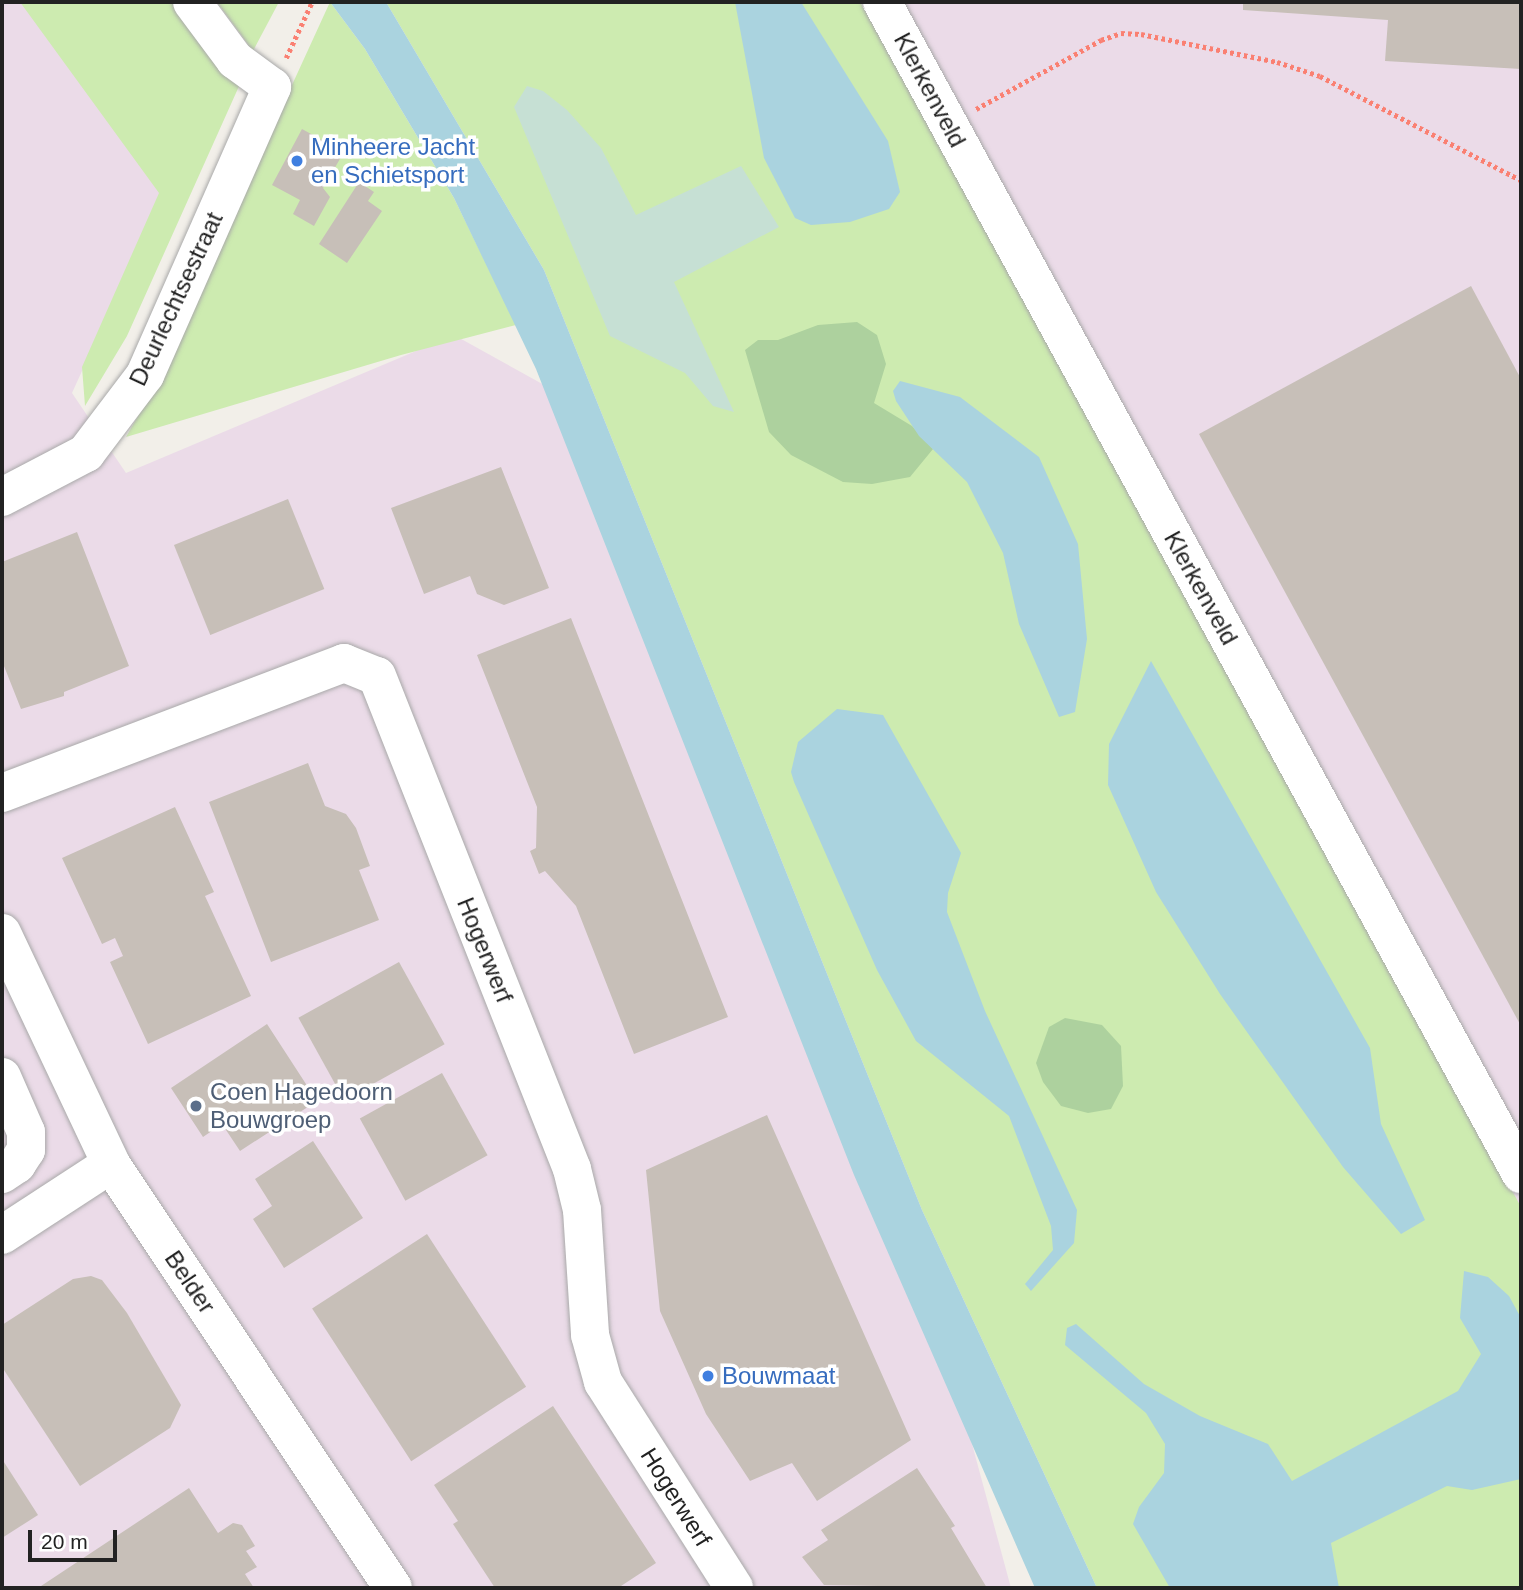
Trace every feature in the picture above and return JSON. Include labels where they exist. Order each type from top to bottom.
[{"type":"street","points":[[192,2],[235,60],[272,87]]},
{"type":"street","name":"Klerkenveld","points":[[882,2],[1521,1174]]},
{"type":"street","name":"Deurlechtsestraat","points":[[2,498],[86,453],[145,375],[272,87]]},
{"type":"street","name":"Hogerwerf","points":[[2,793],[344,663],[377,676],[572,1169],[582,1210],[590,1335],[603,1382],[734,1588]]},
{"type":"street","name":"Belder","points":[[5,953],[111,1164],[394,1588]]},
{"type":"street","points":[[2,1077],[26,1132],[26,1150],[17,1164],[2,1174]]},
{"type":"street","points":[[2,1235],[111,1164]]},
{"type":"path","points":[[272,87],[311,3]]},
{"type":"path","points":[[948,125],[1083,49],[1121,33],[1141,34],[1277,62],[1320,76],[1521,180]]},
{"type":"shaded area","points":[[2,2],[24,2],[163,193],[72,393],[126,473],[454,335],[546,386],[913,1226],[1011,1588],[2,1588]]},
{"type":"shaded area","points":[[878,2],[1521,2],[1521,1588],[1097,1588],[806,212],[938,118]]},
{"type":"green space","points":[[20,2],[179,2],[240,84],[127,336],[85,406],[82,367],[159,193]]},
{"type":"green space","points":[[217,2],[279,2],[253,51]]},
{"type":"green space","points":[[330,2],[365,49],[454,198],[516,325],[401,355],[126,437],[150,395]]},
{"type":"green space","points":[[386,2],[860,2],[1521,1207],[1521,1588],[1097,1588],[922,1210],[544,270]]},
{"type":"green space","points":[[527,86],[543,91],[567,110],[601,148],[636,215],[741,166],[779,227],[674,282],[734,412],[713,406],[685,373],[610,336],[514,107]]},
{"type":"green space","points":[[857,322],[877,335],[886,364],[874,403],[912,426],[933,449],[910,477],[872,484],[843,482],[791,455],[769,432],[745,350],[758,340],[778,340],[818,325]]},
{"type":"green space","points":[[1065,1018],[1102,1025],[1121,1046],[1123,1086],[1111,1109],[1088,1113],[1061,1106],[1043,1082],[1036,1063],[1049,1027]]},
{"type":"water","points":[[330,2],[386,2],[544,270],[922,1210],[1097,1588],[1035,1588],[854,1175],[536,369],[454,198],[365,49]]},
{"type":"water","points":[[735,2],[801,2],[888,141],[900,192],[889,209],[850,222],[811,225],[795,218],[764,158]]},
{"type":"water","points":[[900,381],[960,397],[1039,457],[1078,544],[1087,639],[1075,712],[1059,717],[1019,624],[1003,553],[967,482],[919,436],[896,401],[893,391]]},
{"type":"water","points":[[1151,661],[1370,1048],[1381,1124],[1425,1220],[1401,1234],[1343,1167],[1220,994],[1156,892],[1108,785],[1109,744]]},
{"type":"water","points":[[837,709],[883,715],[961,853],[948,893],[947,912],[985,1011],[1077,1210],[1074,1243],[1031,1291],[1025,1284],[1053,1250],[1051,1226],[1009,1116],[916,1041],[877,970],[794,782],[791,772],[798,742]]},
{"type":"water","points":[[1464,1271],[1488,1277],[1509,1296],[1521,1318],[1521,1479],[1472,1490],[1447,1486],[1331,1543],[1339,1588],[1170,1588],[1133,1524],[1139,1507],[1164,1473],[1165,1444],[1146,1413],[1065,1345],[1067,1328],[1076,1324],[1144,1384],[1200,1416],[1268,1444],[1292,1481],[1458,1391],[1481,1354],[1460,1318]]},
{"type":"building","points":[[1243,2],[1521,2],[1521,69],[1385,61],[1388,20],[1243,10]]},
{"type":"building","points":[[302,129],[344,152],[323,188],[330,197],[314,226],[293,214],[300,200],[272,185]]},
{"type":"building","points":[[359,182],[374,192],[368,201],[382,211],[347,263],[319,244]]},
{"type":"building","points":[[1471,286],[1521,379],[1521,1026],[1199,434]]},
{"type":"building","points":[[501,467],[549,588],[504,605],[477,594],[470,576],[424,594],[391,508]]},
{"type":"building","points":[[288,499],[324,589],[210,635],[174,545]]},
{"type":"building","points":[[77,532],[129,666],[64,692],[64,696],[21,709],[2,661],[2,562]]},
{"type":"building","points":[[571,618],[728,1017],[634,1054],[576,906],[545,871],[539,874],[530,851],[536,848],[537,807],[477,655]]},
{"type":"building","points":[[308,763],[325,806],[346,814],[356,828],[370,866],[359,870],[379,920],[271,962],[209,802]]},
{"type":"building","points":[[175,807],[214,892],[205,896],[251,996],[148,1044],[110,962],[123,956],[115,938],[102,944],[62,858]]},
{"type":"building","points":[[399,962],[445,1044],[344,1100],[298,1018]]},
{"type":"building","points":[[267,1024],[317,1101],[240,1151],[222,1124],[203,1137],[171,1088]]},
{"type":"building","points":[[442,1073],[488,1155],[405,1201],[360,1119]]},
{"type":"building","points":[[767,1115],[911,1440],[817,1501],[792,1463],[750,1481],[706,1414],[660,1311],[646,1170]]},
{"type":"building","points":[[313,1141],[363,1218],[284,1268],[253,1219],[272,1206],[255,1179]]},
{"type":"building","points":[[427,1234],[526,1387],[411,1461],[312,1309]]},
{"type":"building","points":[[91,1276],[102,1280],[127,1313],[181,1405],[170,1428],[80,1486],[2,1367],[2,1325],[73,1279]]},
{"type":"building","points":[[553,1406],[656,1563],[618,1588],[495,1588],[453,1524],[458,1521],[434,1485]]},
{"type":"building","points":[[2,1459],[38,1515],[2,1538]]},
{"type":"building","points":[[917,1468],[955,1526],[951,1528],[987,1588],[824,1585],[802,1557],[828,1540],[821,1530]]},
{"type":"building","points":[[189,1488],[218,1533],[233,1523],[242,1525],[255,1546],[246,1551],[257,1567],[245,1574],[254,1588],[38,1588]]},
{"type":"place","name":"Minheere Jacht en Schietsport","points":[[297,161]]},
{"type":"place","name":"Coen Hagedoorn Bouwgroep","points":[[196,1106]]},
{"type":"place","name":"Bouwmaat","points":[[708,1376]]}]
